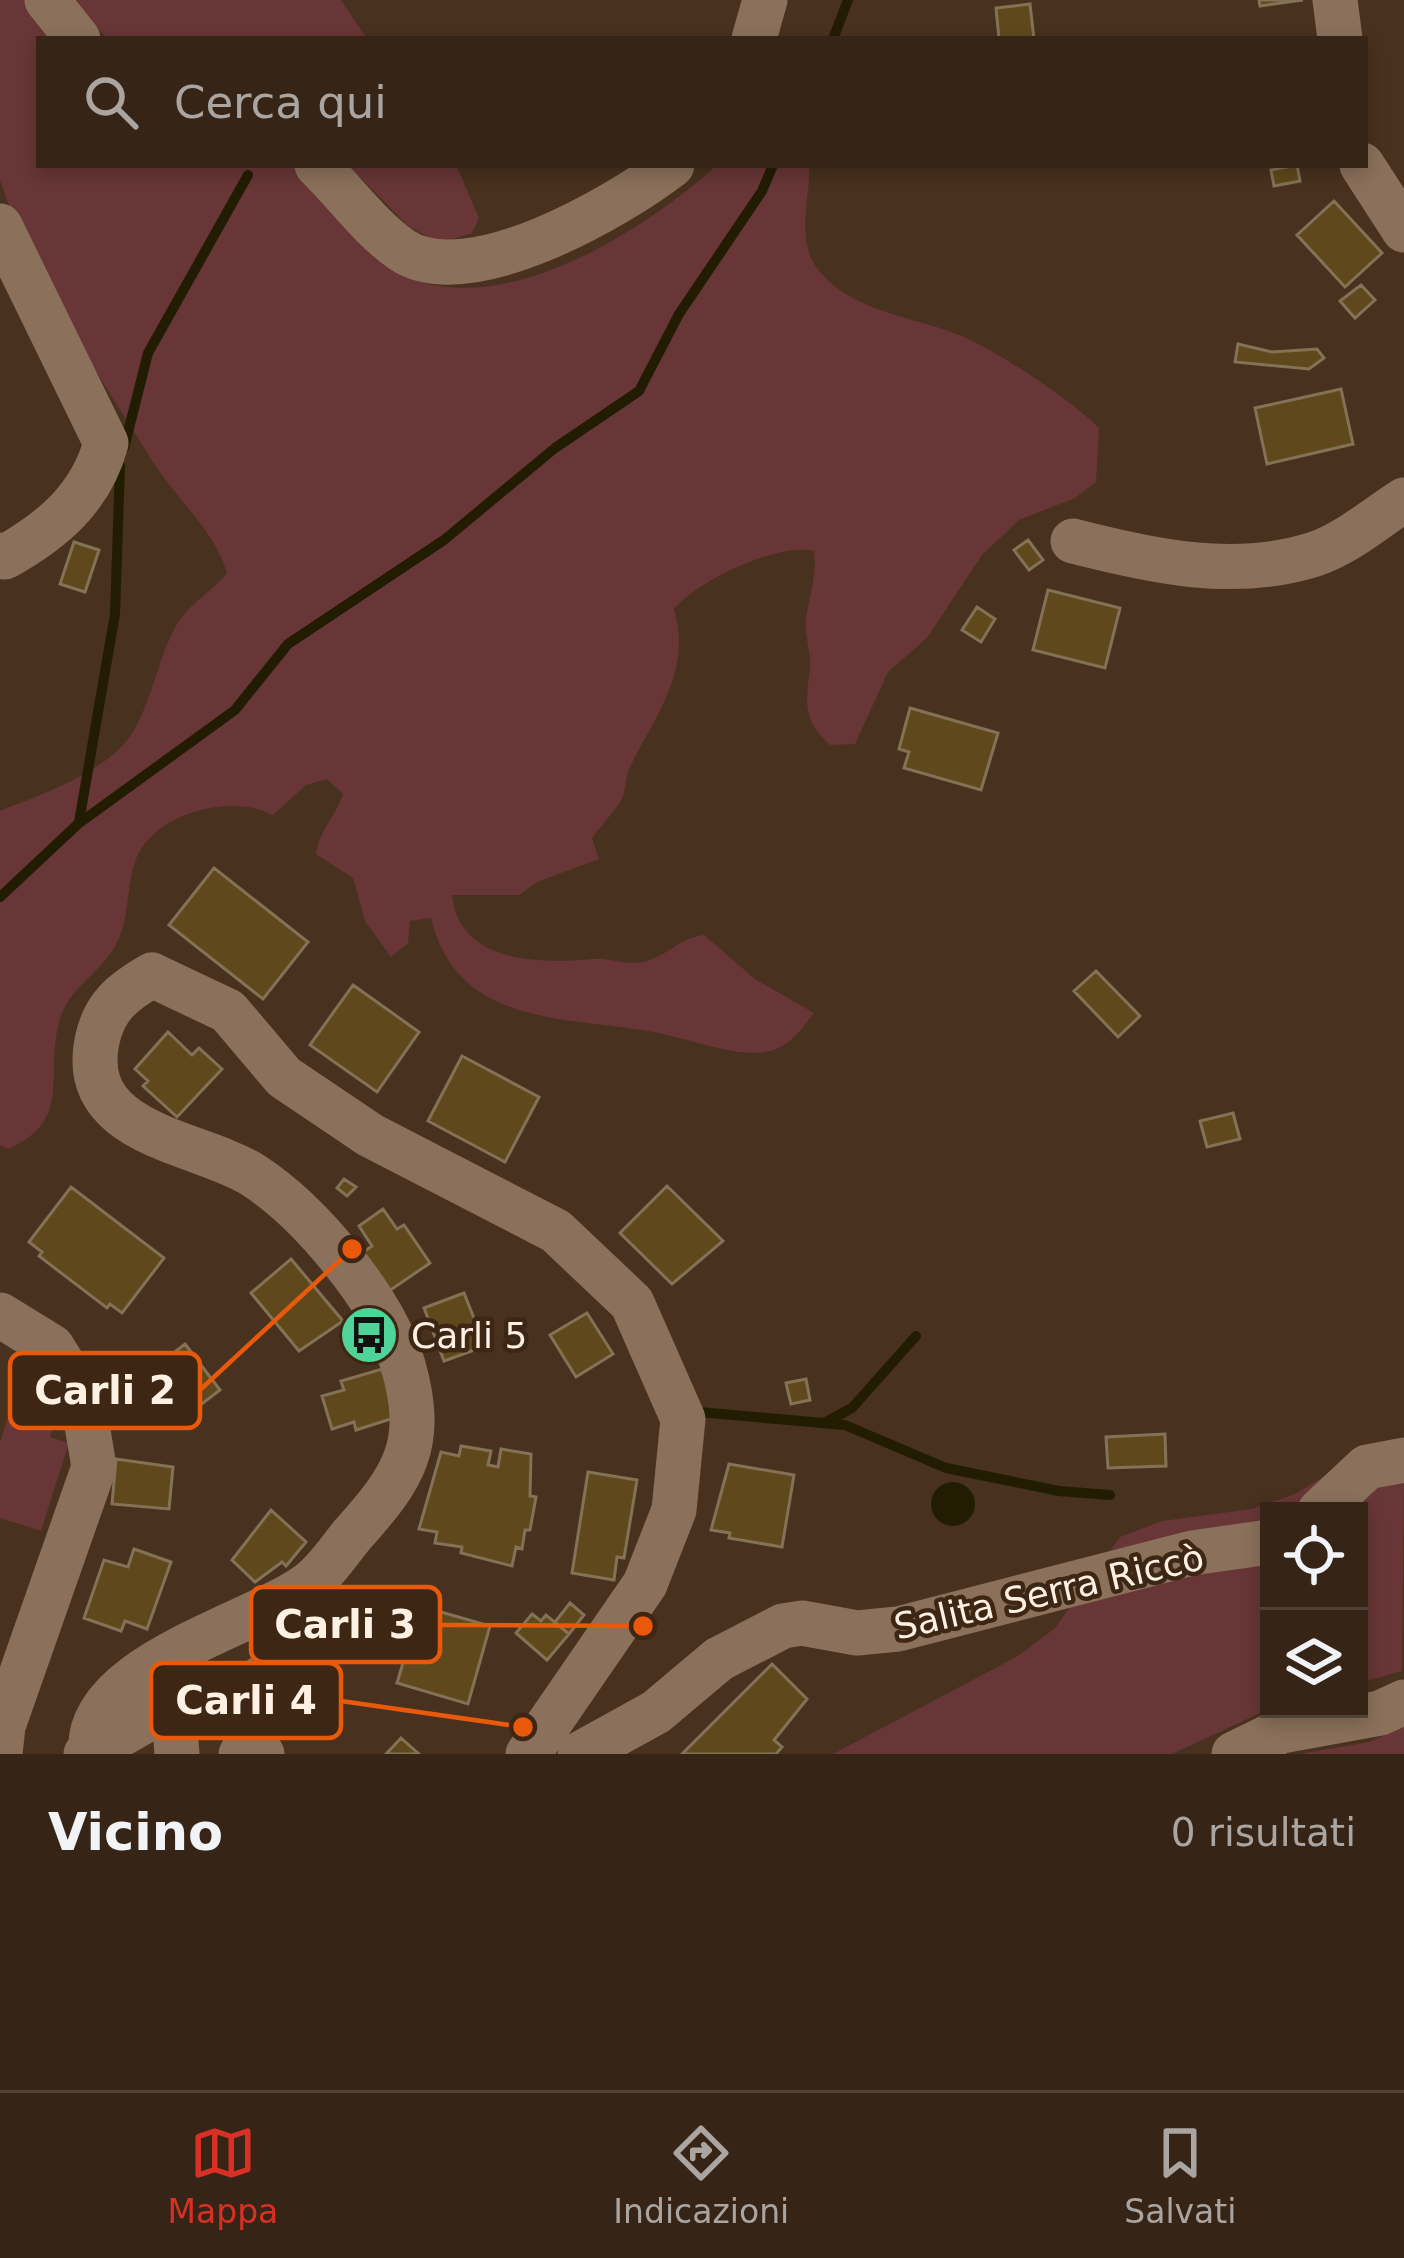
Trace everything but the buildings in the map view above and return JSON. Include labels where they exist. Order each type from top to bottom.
[{"type":"street","points":[[47,0],[76,36]]},
{"type":"street","points":[[755,36],[765,0]]},
{"type":"street","points":[[1335,0],[1340,36]]},
{"type":"street","points":[[320,168],[404,251],[450,264],[512,253],[667,168]]},
{"type":"street","points":[[1364,168],[1404,230]]},
{"type":"street","points":[[0,226],[106,443],[97,477],[50,531],[5,557],[0,555]]},
{"type":"street","points":[[1073,541],[1160,564],[1251,566],[1318,554],[1404,500]]},
{"type":"street","points":[[89,1752],[96,1725],[126,1679],[310,1583],[399,1483],[416,1426],[402,1363],[381,1315],[306,1217],[250,1173],[180,1149],[121,1115],[101,1089],[94,1058],[101,1019],[121,993],[152,975],[191,989],[228,1012],[284,1077],[370,1135],[556,1231],[632,1304],[683,1419],[674,1510],[645,1584],[528,1754]]},
{"type":"street","points":[[0,1315],[52,1347],[82,1395],[94,1467],[3,1726],[0,1754]]},
{"type":"street","points":[[1329,1502],[1366,1467],[1404,1460]]},
{"type":"street","name":"Salita Serra Riccò","points":[[580,1754],[656,1712],[719,1659],[783,1626],[802,1623],[857,1634],[898,1630],[1192,1553],[1260,1543]]},
{"type":"street","points":[[89,1752],[141,1723],[162,1695],[174,1716],[177,1754]]},
{"type":"street","points":[[1234,1754],[1281,1731],[1380,1713],[1404,1702]]},
{"type":"street","points":[[241,1754],[262,1754]]},
{"type":"shaded area","points":[[0,0],[28,0],[56,36],[36,36],[36,168],[299,168],[370,253],[421,282],[465,288],[512,282],[558,267],[647,220],[713,168],[809,168],[806,242],[828,281],[862,303],[977,343],[1053,391],[1099,428],[1096,482],[1075,498],[1019,520],[982,555],[927,638],[888,672],[855,744],[830,745],[814,727],[808,710],[806,624],[814,551],[761,558],[701,586],[674,609],[679,652],[675,671],[629,769],[621,800],[592,838],[599,859],[537,882],[519,895],[452,895],[469,934],[485,946],[526,959],[640,963],[704,935],[755,979],[814,1013],[799,1032],[773,1050],[737,1052],[516,1009],[463,979],[444,953],[431,918],[410,921],[408,943],[391,957],[365,921],[353,878],[316,854],[343,794],[327,779],[306,785],[273,815],[237,806],[216,807],[176,819],[145,843],[136,859],[119,937],[62,1013],[53,1091],[43,1123],[8,1149],[0,1145],[0,811],[74,780],[123,745],[141,717],[176,626],[227,573],[214,543],[155,465],[91,363],[30,253],[0,180]]},
{"type":"shaded area","points":[[75,0],[341,0],[365,36],[105,36]]},
{"type":"shaded area","points":[[351,168],[457,168],[479,218],[472,233],[440,243],[409,227]]},
{"type":"shaded area","points":[[8,1417],[52,1430],[50,1437],[69,1443],[41,1531],[0,1518],[0,1442]]},
{"type":"shaded area","points":[[1333,1471],[1404,1483],[1402,1671],[1368,1680],[1368,1502],[1272,1502]]},
{"type":"shaded area","points":[[953,1482],[969,1488],[975,1504],[969,1520],[953,1526],[937,1520],[931,1504],[937,1488]]},
{"type":"shaded area","points":[[1260,1506],[1260,1713],[1172,1754],[833,1754],[1018,1656],[1055,1628],[1120,1537],[1162,1521]]},
{"type":"shaded area","points":[[1404,1726],[1404,1754],[1299,1754],[1369,1742]]},
{"type":"waterway","points":[[834,36],[848,0]]},
{"type":"waterway","points":[[0,897],[78,824],[235,710],[288,644],[444,540],[555,448],[639,391],[679,314],[762,191],[772,168]]},
{"type":"waterway","points":[[124,448],[148,353],[248,175]]},
{"type":"waterway","points":[[79,822],[115,614],[120,466]]},
{"type":"waterway","points":[[824,1423],[852,1408],[916,1336]]},
{"type":"waterway","points":[[699,1412],[845,1425],[946,1468],[1059,1491],[1110,1495]]},
{"type":"place","name":"Carli 2","points":[[352,1249]]},
{"type":"place","name":"Carli 5","points":[[369,1335]]},
{"type":"place","name":"Carli 3","points":[[643,1626]]},
{"type":"place","name":"Carli 4","points":[[523,1727]]}]
